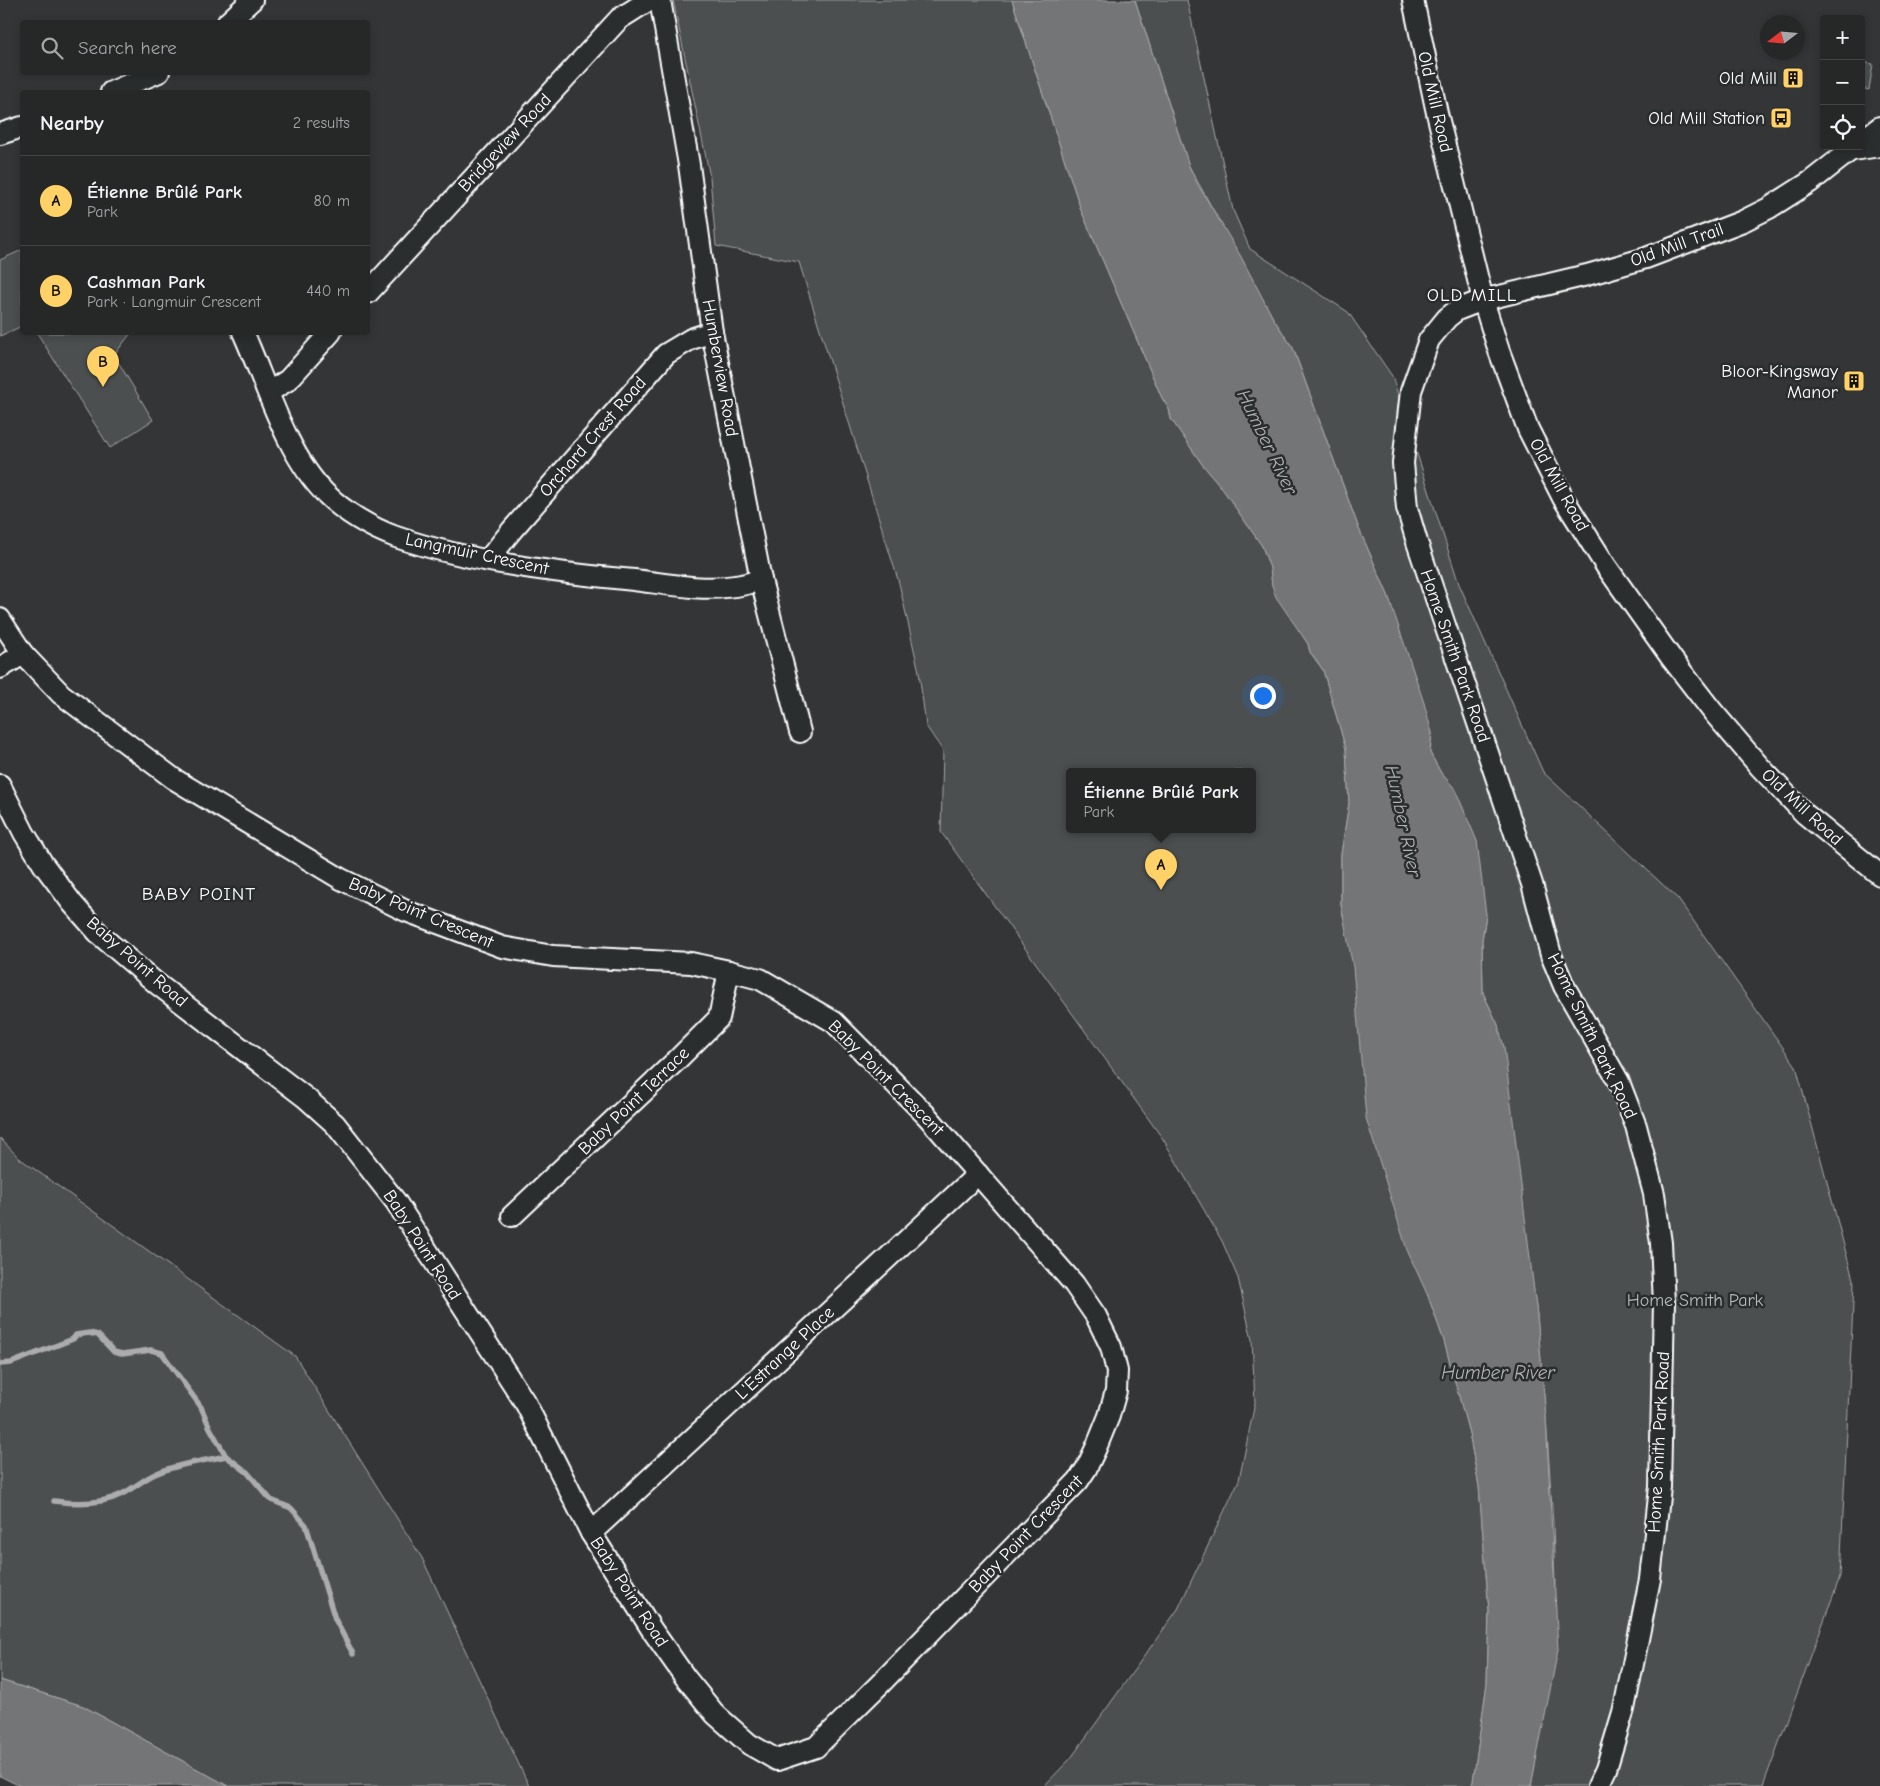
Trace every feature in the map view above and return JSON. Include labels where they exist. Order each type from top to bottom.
[{"type":"street","points":[[230,20],[252,0]]},
{"type":"street","name":"Bridgeview Road","points":[[370,291],[620,19],[650,0]]},
{"type":"street","name":"Humberview Road","points":[[660,0],[689,165],[712,332],[761,580],[800,732]]},
{"type":"street","name":"Old Mill Road","points":[[1413,0],[1437,113],[1483,300],[1498,351],[1528,429],[1563,498],[1606,566],[1672,659],[1713,712],[1760,768],[1805,814],[1880,876]]},
{"type":"street","points":[[120,90],[153,75]]},
{"type":"street","name":"Old Mill Trail","points":[[1865,139],[1880,127]]},
{"type":"street","name":"Old Mill Trail","points":[[1865,146],[1880,146]]},
{"type":"street","name":"Old Mill Trail","points":[[1483,300],[1646,258],[1721,230],[1769,208],[1810,182],[1852,150]]},
{"type":"street","name":"Home Smith Park Road","points":[[1483,300],[1458,310],[1447,318],[1429,340],[1420,362],[1410,391],[1403,463],[1407,508],[1532,884],[1551,955],[1564,986],[1619,1082],[1636,1126],[1654,1194],[1662,1244],[1664,1303],[1660,1487],[1650,1579],[1624,1709],[1606,1769],[1598,1786]]},
{"type":"street","name":"Orchard Crest Road","points":[[488,560],[666,354],[690,339],[712,332]]},
{"type":"street","name":"Langmuir Crescent","points":[[244,335],[286,432],[314,481],[339,505],[368,524],[395,536],[423,545],[488,560],[595,576],[711,588],[736,586],[761,580]]},
{"type":"street","points":[[268,392],[288,380],[328,335]]},
{"type":"street","name":"Baby Point Crescent","points":[[0,619],[23,654],[60,694],[174,779],[341,879],[406,911],[502,947],[553,956],[691,963],[760,979],[834,1022],[927,1116],[1074,1284],[1096,1316],[1111,1348],[1116,1371],[1116,1391],[1109,1416],[1086,1469],[1078,1481],[816,1747],[777,1760]]},
{"type":"street","points":[[0,668],[23,654]]},
{"type":"street","name":"Baby Point Road","points":[[0,785],[24,833],[43,864],[72,903],[101,936],[156,983],[306,1098],[335,1124],[396,1202],[526,1404],[591,1533],[652,1630],[685,1677],[715,1714],[749,1744],[777,1760]]},
{"type":"street","name":"Baby Point Terrace","points":[[512,1216],[678,1060],[719,1018],[729,971]]},
{"type":"street","name":"L'Estrange Place","points":[[591,1533],[978,1174]]},
{"type":"green space","points":[[673,0],[1012,0],[1081,210],[1162,398],[1169,409],[1171,419],[1202,464],[1221,486],[1262,546],[1270,568],[1272,585],[1308,644],[1310,652],[1323,670],[1346,749],[1349,803],[1341,854],[1341,905],[1428,1296],[1444,1341],[1469,1433],[1479,1486],[1489,1611],[1487,1683],[1473,1782],[1470,1786],[1044,1786],[1071,1758],[1178,1609],[1239,1480],[1255,1403],[1252,1340],[1238,1278],[1222,1241],[1163,1139],[941,832],[943,751],[926,726],[919,672],[899,583],[799,262],[716,246],[710,177]]},
{"type":"green space","name":"Home Smith Park","points":[[1135,0],[1187,0],[1233,210],[1250,249],[1348,312],[1392,376],[1459,584],[1543,772],[1678,899],[1796,1066],[1854,1283],[1840,1577],[1763,1786],[1531,1786],[1539,1741],[1555,1584],[1553,1523],[1537,1315],[1498,1025],[1483,993],[1482,940],[1486,915],[1455,789],[1441,773],[1430,753],[1432,733],[1388,595],[1359,529],[1293,348],[1273,318],[1189,166]]},
{"type":"green space","points":[[1865,63],[1873,64],[1869,90],[1865,89]]},
{"type":"green space","points":[[20,251],[20,327],[0,336],[0,260]]},
{"type":"green space","points":[[38,335],[129,335],[114,355],[153,420],[110,448]]},
{"type":"green space","points":[[0,1138],[19,1158],[295,1356],[422,1558],[529,1786],[228,1786],[83,1706],[0,1680]]},
{"type":"water","name":"Humber River","points":[[1012,0],[1135,0],[1189,166],[1197,183],[1240,255],[1273,318],[1293,348],[1359,529],[1388,595],[1432,733],[1430,753],[1441,773],[1455,789],[1477,841],[1486,915],[1482,940],[1483,993],[1498,1025],[1504,1047],[1537,1315],[1546,1418],[1558,1650],[1531,1786],[1470,1786],[1473,1781],[1487,1683],[1489,1611],[1479,1486],[1469,1433],[1444,1341],[1428,1296],[1407,1250],[1366,1118],[1353,967],[1341,905],[1341,854],[1349,803],[1346,749],[1323,670],[1276,597],[1270,568],[1262,546],[1171,419],[1169,409],[1162,398],[1081,210]]},
{"type":"water","points":[[0,1680],[83,1706],[228,1786],[20,1786],[0,1776]]},
{"type":"waterway","points":[[0,1364],[11,1363],[73,1339],[76,1335],[89,1333],[98,1335],[114,1352],[122,1354],[151,1350],[162,1353],[201,1407],[210,1428],[226,1456],[247,1472],[271,1500],[291,1508],[306,1525],[335,1619],[353,1654]]},
{"type":"waterway","points":[[54,1501],[80,1503],[106,1500],[122,1494],[151,1476],[163,1471],[181,1465],[226,1456]]},
{"type":"place","name":"Old Mill","points":[[1793,78]]},
{"type":"place","name":"Old Mill Station","points":[[1781,118]]},
{"type":"place","name":"Bloor-Kingsway Manor","points":[[1854,381]]},
{"type":"place","name":"Cashman Park","points":[[103,387]]},
{"type":"place","name":"Étienne Brûlé Park","points":[[1161,890]]},
{"type":"district","name":"OLD MILL","points":[[1472,295]]},
{"type":"district","name":"BABY POINT","points":[[199,894]]}]
